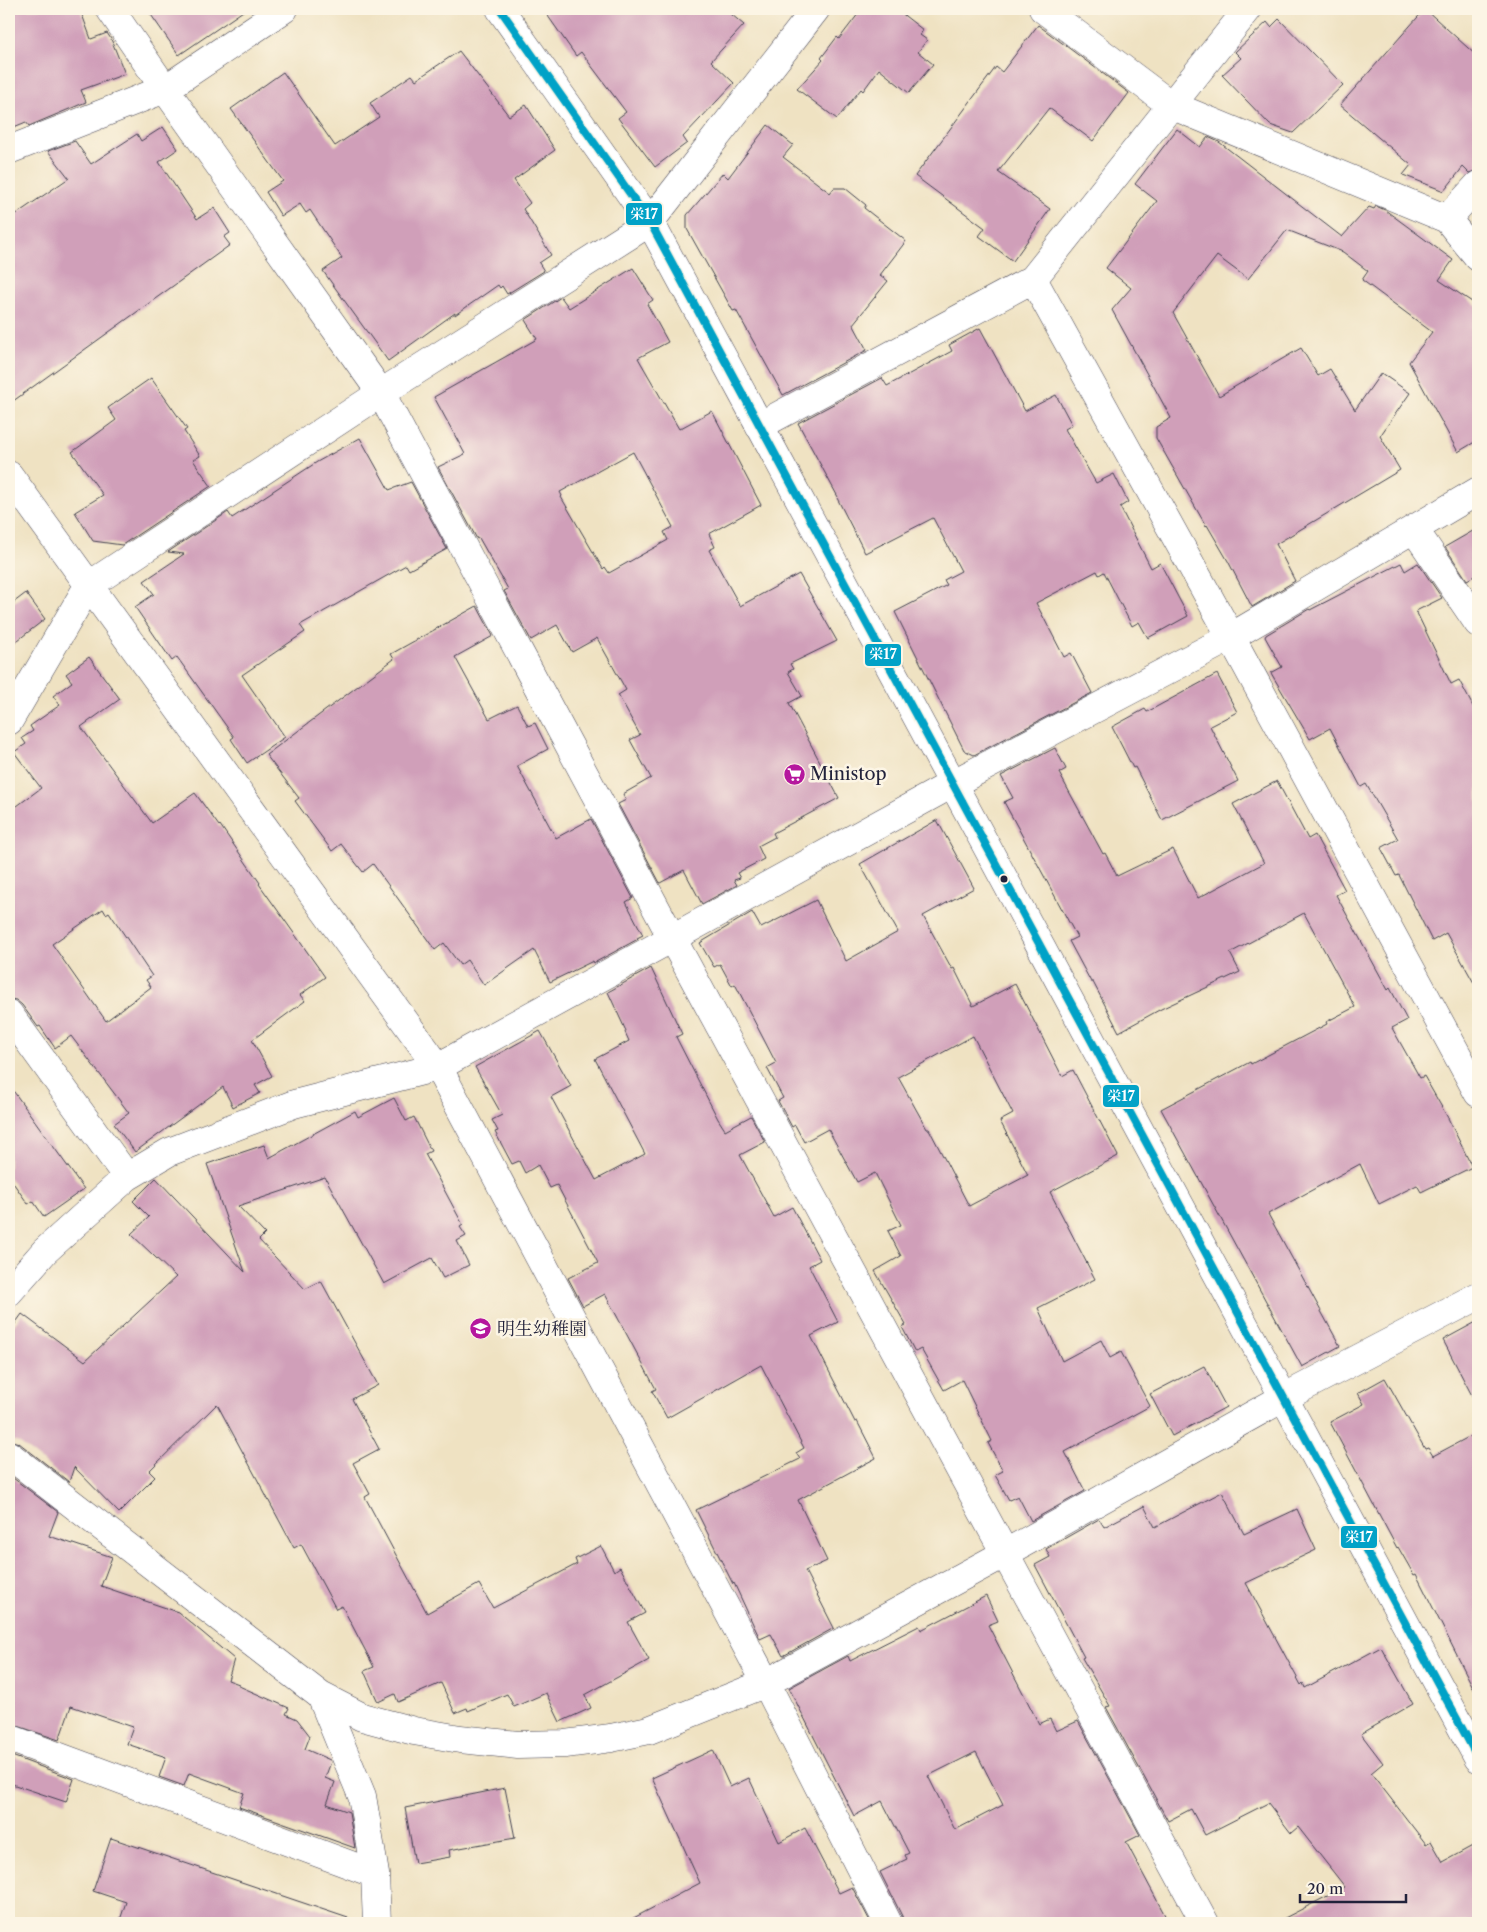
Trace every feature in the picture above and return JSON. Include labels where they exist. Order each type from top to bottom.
[{"type":"street","points":[[110,9],[164,89],[382,393],[672,938],[1205,1923]]},
{"type":"street","points":[[9,150],[164,89],[284,9]]},
{"type":"street","points":[[500,9],[650,222],[1478,1758]]},
{"type":"street","points":[[9,721],[88,586],[382,393],[650,222],[816,9]]},
{"type":"street","points":[[1043,9],[1171,105],[1447,219],[1478,257]]},
{"type":"street","points":[[759,426],[1033,279],[1248,9]]},
{"type":"street","points":[[1447,219],[1478,185]]},
{"type":"street","points":[[1033,279],[1231,637],[1478,1093]]},
{"type":"street","points":[[9,475],[438,1067],[766,1683],[888,1923]]},
{"type":"street","points":[[9,1292],[45,1251],[126,1177],[169,1152],[294,1104],[438,1067],[954,783],[1231,637],[1478,491]]},
{"type":"street","points":[[1414,529],[1478,623]]},
{"type":"street","points":[[9,1014],[126,1177]]},
{"type":"street","points":[[9,1455],[321,1696],[362,1717],[414,1731],[460,1739],[518,1745],[565,1744],[612,1738],[649,1730],[766,1683],[1004,1554],[1283,1398],[1478,1296]]},
{"type":"street","points":[[321,1696],[362,1796],[375,1874],[377,1923]]},
{"type":"street","points":[[9,1738],[375,1874]]},
{"type":"building","points":[[9,9],[80,9],[91,39],[107,33],[125,74],[81,90],[86,102],[29,126],[26,122],[9,129]]},
{"type":"building","points":[[147,9],[246,9],[179,55]]},
{"type":"building","points":[[543,9],[725,9],[744,25],[711,61],[734,83],[683,137],[687,143],[655,167],[618,118],[626,112],[581,52],[576,56]]},
{"type":"building","points":[[862,9],[896,9],[923,30],[920,35],[927,40],[918,52],[933,64],[909,93],[879,69],[863,91],[861,89],[837,119],[797,89],[823,60],[821,58],[837,37],[839,39]]},
{"type":"building","points":[[1425,9],[1478,57],[1478,170],[1469,173],[1463,167],[1444,191],[1403,175],[1411,165],[1340,105]]},
{"type":"building","points":[[1279,19],[1343,85],[1293,133],[1270,125],[1222,75],[1241,58],[1235,52],[1267,22],[1271,27]]},
{"type":"building","points":[[1038,25],[1129,93],[1093,141],[1049,108],[998,172],[1050,209],[1013,261],[979,236],[985,228],[915,176],[996,67],[1002,72]]},
{"type":"building","points":[[459,51],[509,116],[526,105],[555,150],[514,180],[530,203],[523,209],[551,255],[539,263],[544,271],[507,294],[502,286],[500,288],[498,285],[388,361],[323,271],[342,258],[310,210],[306,213],[300,204],[281,216],[266,192],[283,181],[231,109],[283,72],[335,146],[379,117],[370,103],[412,75],[416,80]]},
{"type":"building","points":[[768,125],[793,145],[783,157],[830,193],[834,188],[845,188],[866,205],[864,208],[906,241],[880,275],[888,281],[853,324],[867,350],[783,395],[736,310],[733,311],[687,229],[687,215],[723,173],[728,178]]},
{"type":"building","points":[[163,127],[178,149],[159,162],[197,219],[214,208],[230,233],[224,237],[230,245],[9,404],[9,219],[69,178],[48,151],[75,141],[91,164],[137,134],[141,141]]},
{"type":"building","points":[[1177,129],[1200,147],[1208,137],[1219,142],[1342,237],[1369,207],[1374,209],[1376,206],[1385,210],[1453,260],[1439,280],[1478,306],[1478,440],[1458,452],[1409,362],[1432,332],[1362,280],[1368,271],[1343,252],[1287,230],[1248,279],[1217,256],[1173,313],[1219,396],[1301,348],[1318,376],[1330,369],[1355,410],[1381,373],[1410,393],[1380,436],[1400,470],[1276,544],[1295,581],[1252,607],[1228,561],[1156,438],[1156,427],[1171,418],[1112,310],[1131,288],[1106,268],[1157,201],[1135,184]]},
{"type":"building","points":[[633,268],[653,300],[647,304],[668,342],[638,358],[679,429],[712,411],[761,505],[709,534],[715,547],[709,550],[740,606],[799,574],[837,641],[790,664],[793,669],[788,672],[802,696],[789,703],[839,798],[773,833],[775,837],[758,846],[764,859],[737,873],[740,878],[734,880],[737,885],[702,904],[684,870],[660,883],[618,804],[626,800],[623,794],[651,778],[630,740],[640,735],[618,695],[626,690],[597,638],[572,652],[557,625],[531,640],[504,591],[508,589],[479,538],[477,539],[438,467],[465,454],[434,397],[537,339],[525,320],[561,297],[569,308]],"holes":[[[633,452],[673,527],[664,532],[668,540],[609,573],[605,567],[603,569],[561,497],[560,492]]]},
{"type":"building","points":[[980,328],[1025,411],[1056,395],[1072,425],[1065,429],[1096,483],[1114,474],[1128,502],[1120,507],[1151,568],[1160,563],[1188,616],[1148,638],[1139,622],[1132,626],[1104,572],[1099,575],[1097,571],[1036,603],[1064,657],[1071,653],[1092,693],[974,755],[964,750],[895,612],[947,585],[944,580],[961,571],[933,518],[865,553],[838,497],[798,423],[882,378],[887,386],[952,351],[949,345]]},
{"type":"building","points":[[151,378],[187,429],[184,431],[200,456],[193,460],[211,486],[122,545],[93,541],[75,512],[103,495],[72,452],[116,420],[108,408]]},
{"type":"building","points":[[360,438],[389,490],[411,482],[447,549],[409,570],[406,565],[300,625],[305,632],[242,675],[285,737],[247,763],[231,739],[234,737],[177,657],[172,661],[135,607],[154,594],[144,581],[184,554],[168,552],[228,512],[232,518],[317,462]]},
{"type":"building","points":[[1478,528],[1478,574],[1467,580],[1445,547]]},
{"type":"building","points":[[1401,563],[1405,571],[1418,563],[1442,598],[1416,611],[1451,684],[1459,680],[1478,716],[1478,990],[1446,933],[1432,941],[1399,875],[1396,876],[1381,848],[1398,839],[1366,784],[1361,787],[1330,728],[1310,739],[1271,673],[1282,667],[1265,637],[1266,635],[1309,609]]},
{"type":"building","points":[[26,593],[45,619],[9,647],[9,606]]},
{"type":"building","points":[[477,606],[493,636],[455,657],[489,719],[517,705],[528,726],[535,723],[548,749],[517,766],[556,838],[591,819],[633,898],[626,902],[643,935],[594,963],[593,961],[550,982],[534,950],[484,985],[467,960],[460,965],[444,943],[435,950],[373,864],[363,872],[341,844],[332,851],[295,801],[299,798],[266,755],[394,659],[391,654]]},
{"type":"building","points":[[89,657],[120,699],[81,727],[152,823],[195,793],[220,825],[325,977],[300,995],[305,1001],[252,1040],[272,1076],[255,1085],[260,1093],[233,1107],[223,1087],[135,1152],[114,1124],[129,1113],[71,1036],[55,1048],[22,1005],[16,1000],[9,999],[9,812],[41,788],[14,752],[26,744],[22,738],[33,731],[30,726],[60,705],[53,696],[72,682],[66,674]],"holes":[[[103,909],[106,914],[109,912],[152,976],[146,980],[151,987],[106,1021],[52,944]]]},
{"type":"building","points":[[1217,674],[1237,712],[1210,726],[1238,781],[1162,820],[1112,727],[1145,709],[1147,712]]},
{"type":"building","points":[[1055,748],[1066,769],[1059,773],[1117,876],[1173,849],[1198,898],[1264,863],[1233,804],[1277,781],[1308,839],[1315,835],[1345,890],[1336,895],[1388,990],[1390,988],[1407,1020],[1392,1028],[1420,1078],[1424,1076],[1448,1118],[1472,1167],[1421,1192],[1417,1185],[1379,1204],[1360,1164],[1268,1214],[1340,1346],[1302,1367],[1161,1109],[1250,1062],[1251,1064],[1355,1007],[1304,913],[1230,953],[1240,972],[1161,1009],[1119,1032],[1069,941],[1077,937],[1004,802],[1013,798],[1001,776]]},
{"type":"building","points":[[937,820],[974,888],[923,916],[952,969],[954,968],[973,1006],[1015,984],[1062,1076],[1073,1070],[1118,1156],[1050,1192],[1095,1279],[1038,1308],[1062,1361],[1101,1340],[1110,1358],[1121,1352],[1150,1406],[1065,1452],[1085,1491],[1031,1521],[1018,1496],[1009,1500],[995,1475],[1003,1471],[988,1443],[992,1441],[962,1380],[944,1390],[921,1349],[915,1352],[902,1327],[906,1325],[875,1271],[901,1256],[888,1231],[901,1225],[875,1173],[857,1182],[828,1129],[804,1142],[795,1125],[792,1127],[778,1101],[783,1098],[767,1068],[776,1063],[735,984],[732,986],[720,964],[714,967],[700,943],[752,912],[761,928],[816,900],[846,961],[898,932],[860,864]],"holes":[[[973,1036],[1013,1114],[1000,1121],[1028,1175],[969,1206],[929,1129],[927,1129],[898,1077]]]},
{"type":"building","points":[[651,968],[682,1034],[676,1037],[725,1130],[751,1116],[765,1142],[740,1155],[774,1217],[792,1207],[820,1260],[809,1266],[838,1322],[811,1336],[855,1422],[857,1421],[876,1458],[798,1500],[827,1561],[805,1571],[834,1628],[783,1656],[771,1634],[760,1639],[734,1583],[696,1510],[800,1459],[796,1453],[804,1448],[761,1365],[667,1418],[652,1391],[656,1389],[605,1294],[583,1306],[568,1278],[598,1263],[557,1185],[550,1188],[538,1165],[525,1173],[519,1161],[512,1164],[495,1132],[498,1131],[492,1120],[502,1115],[475,1067],[540,1031],[571,1086],[551,1097],[596,1180],[645,1154],[595,1059],[629,1041],[608,992]]},
{"type":"building","points":[[9,1085],[84,1189],[44,1217],[33,1201],[28,1204],[9,1177]]},
{"type":"building","points":[[394,1098],[406,1121],[414,1117],[431,1151],[425,1154],[463,1225],[460,1227],[466,1236],[457,1241],[469,1265],[443,1278],[432,1258],[384,1284],[325,1177],[238,1206],[265,1234],[259,1240],[305,1289],[321,1281],[378,1385],[352,1399],[379,1449],[353,1463],[370,1494],[365,1497],[427,1613],[479,1584],[493,1608],[577,1564],[575,1559],[601,1546],[614,1571],[620,1567],[645,1613],[628,1622],[649,1660],[585,1695],[591,1708],[560,1722],[546,1693],[514,1707],[507,1694],[468,1711],[467,1708],[455,1713],[441,1683],[398,1702],[395,1694],[378,1702],[364,1671],[374,1667],[342,1606],[336,1609],[301,1544],[294,1548],[217,1404],[149,1471],[155,1477],[119,1513],[74,1467],[69,1482],[19,1443],[9,1440],[9,1332],[22,1314],[85,1361],[176,1277],[131,1234],[149,1217],[133,1201],[156,1178],[245,1272],[207,1164],[264,1145],[269,1158],[355,1111],[358,1117]]},
{"type":"building","points":[[1478,1321],[1478,1407],[1443,1340]]},
{"type":"building","points":[[1204,1366],[1226,1407],[1172,1436],[1150,1394]]},
{"type":"building","points":[[1385,1378],[1425,1449],[1428,1448],[1433,1456],[1478,1432],[1478,1697],[1416,1574],[1414,1575],[1397,1548],[1330,1422],[1364,1404],[1358,1393]]},
{"type":"building","points":[[9,1475],[58,1512],[49,1536],[112,1557],[101,1586],[178,1612],[234,1659],[228,1680],[289,1708],[286,1714],[297,1719],[310,1736],[305,1749],[331,1762],[325,1778],[335,1782],[327,1804],[349,1812],[355,1848],[239,1807],[244,1793],[189,1773],[184,1786],[159,1777],[166,1757],[127,1744],[133,1727],[71,1706],[59,1740],[9,1723]]},
{"type":"building","points":[[1222,1492],[1244,1534],[1297,1509],[1316,1550],[1246,1583],[1301,1685],[1303,1683],[1305,1688],[1381,1647],[1413,1704],[1361,1734],[1383,1763],[1371,1773],[1426,1844],[1431,1841],[1443,1862],[1478,1843],[1478,1923],[1275,1923],[1345,1887],[1298,1827],[1291,1833],[1268,1803],[1205,1835],[1191,1809],[1168,1821],[1106,1707],[1110,1706],[1082,1658],[1084,1657],[1035,1565],[1050,1557],[1046,1549],[1099,1519],[1104,1527],[1144,1506],[1155,1527]]},
{"type":"building","points":[[986,1596],[998,1621],[988,1625],[1039,1724],[1050,1719],[1056,1731],[1078,1721],[1140,1835],[1126,1842],[1169,1923],[904,1923],[880,1872],[907,1859],[905,1855],[909,1853],[882,1801],[854,1816],[789,1688],[848,1656],[850,1661],[919,1626],[921,1630]],"holes":[[[976,1752],[1003,1805],[955,1830],[928,1776]]]},
{"type":"building","points":[[713,1750],[730,1787],[749,1778],[779,1842],[805,1828],[839,1893],[852,1887],[871,1923],[624,1923],[700,1883],[652,1778]]},
{"type":"building","points":[[9,1755],[74,1779],[66,1802],[9,1783]]},
{"type":"building","points":[[505,1788],[515,1838],[449,1850],[450,1857],[415,1863],[405,1808]]},
{"type":"building","points":[[111,1838],[348,1918],[347,1923],[119,1923],[126,1902],[93,1891]]},
{"type":"transit line","name":"栄17","points":[[500,9],[650,222],[1478,1758]]},
{"type":"place","name":"Ministop","points":[[794,774]]},
{"type":"place","name":"明生幼稚園","points":[[481,1329]]}]
